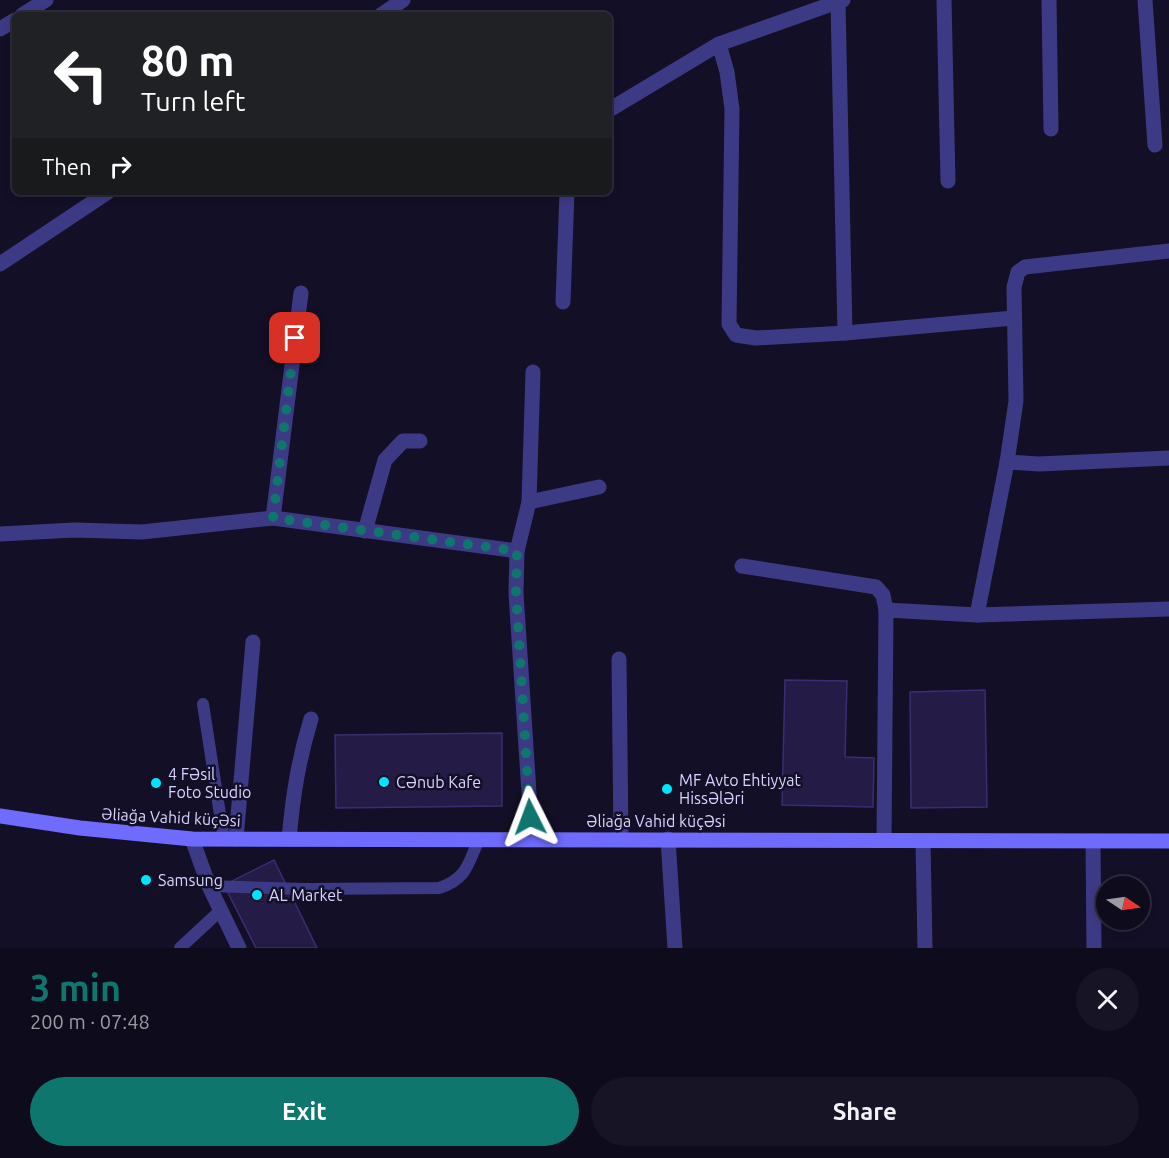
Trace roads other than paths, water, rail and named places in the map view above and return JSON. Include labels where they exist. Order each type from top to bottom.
[{"type":"main road","name":"Əliağa Vahid küçəsi","points":[[0,816],[80,828],[192,839],[230,840],[1169,841]]},
{"type":"street","points":[[27,12],[46,0]]},
{"type":"street","points":[[385,12],[403,0]]},
{"type":"street","points":[[944,0],[948,181]]},
{"type":"street","points":[[1049,0],[1051,129]]},
{"type":"street","points":[[1144,0],[1155,145]]},
{"type":"street","points":[[612,108],[719,44],[841,1],[845,333]]},
{"type":"street","points":[[719,44],[727,72],[732,109],[729,324],[736,334],[756,338],[845,333],[1014,318]]},
{"type":"street","points":[[0,264],[104,195]]},
{"type":"street","points":[[563,302],[567,195]]},
{"type":"street","points":[[977,615],[1007,462],[1016,401],[1014,287],[1018,272],[1025,267],[1169,251]]},
{"type":"street","points":[[273,518],[301,293]]},
{"type":"street","points":[[532,839],[516,593],[517,551],[529,502],[533,372]]},
{"type":"street","points":[[365,531],[385,460],[402,441],[420,441]]},
{"type":"street","points":[[1007,462],[1040,464],[1169,458]]},
{"type":"street","points":[[529,502],[599,487]]},
{"type":"street","points":[[0,534],[74,530],[142,532],[273,518],[517,551]]},
{"type":"street","points":[[742,566],[876,587],[883,595],[886,610],[884,840]]},
{"type":"street","points":[[886,610],[977,615],[1169,609]]},
{"type":"street","points":[[230,840],[253,642]]},
{"type":"street","points":[[619,659],[621,839]]},
{"type":"street","points":[[289,839],[293,789],[311,719]]},
{"type":"street","points":[[192,839],[209,886],[239,948]]},
{"type":"street","points":[[668,839],[675,948]]},
{"type":"street","points":[[923,841],[925,948]]},
{"type":"street","points":[[1093,841],[1094,948]]},
{"type":"lane","points":[[202,704],[230,840]]},
{"type":"lane","points":[[209,886],[305,889],[439,888],[453,883],[466,870],[479,839]]},
{"type":"lane","points":[[180,948],[220,910]]},
{"type":"place","name":"Cənub Kafe","points":[[384,782]]},
{"type":"place","name":"4 Fəsil Foto Studio","points":[[156,783]]},
{"type":"place","name":"MF Avto Ehtiyyat Hissələri","points":[[667,789]]},
{"type":"place","name":"Samsung","points":[[146,880]]},
{"type":"place","name":"AL Market","points":[[257,895]]}]
